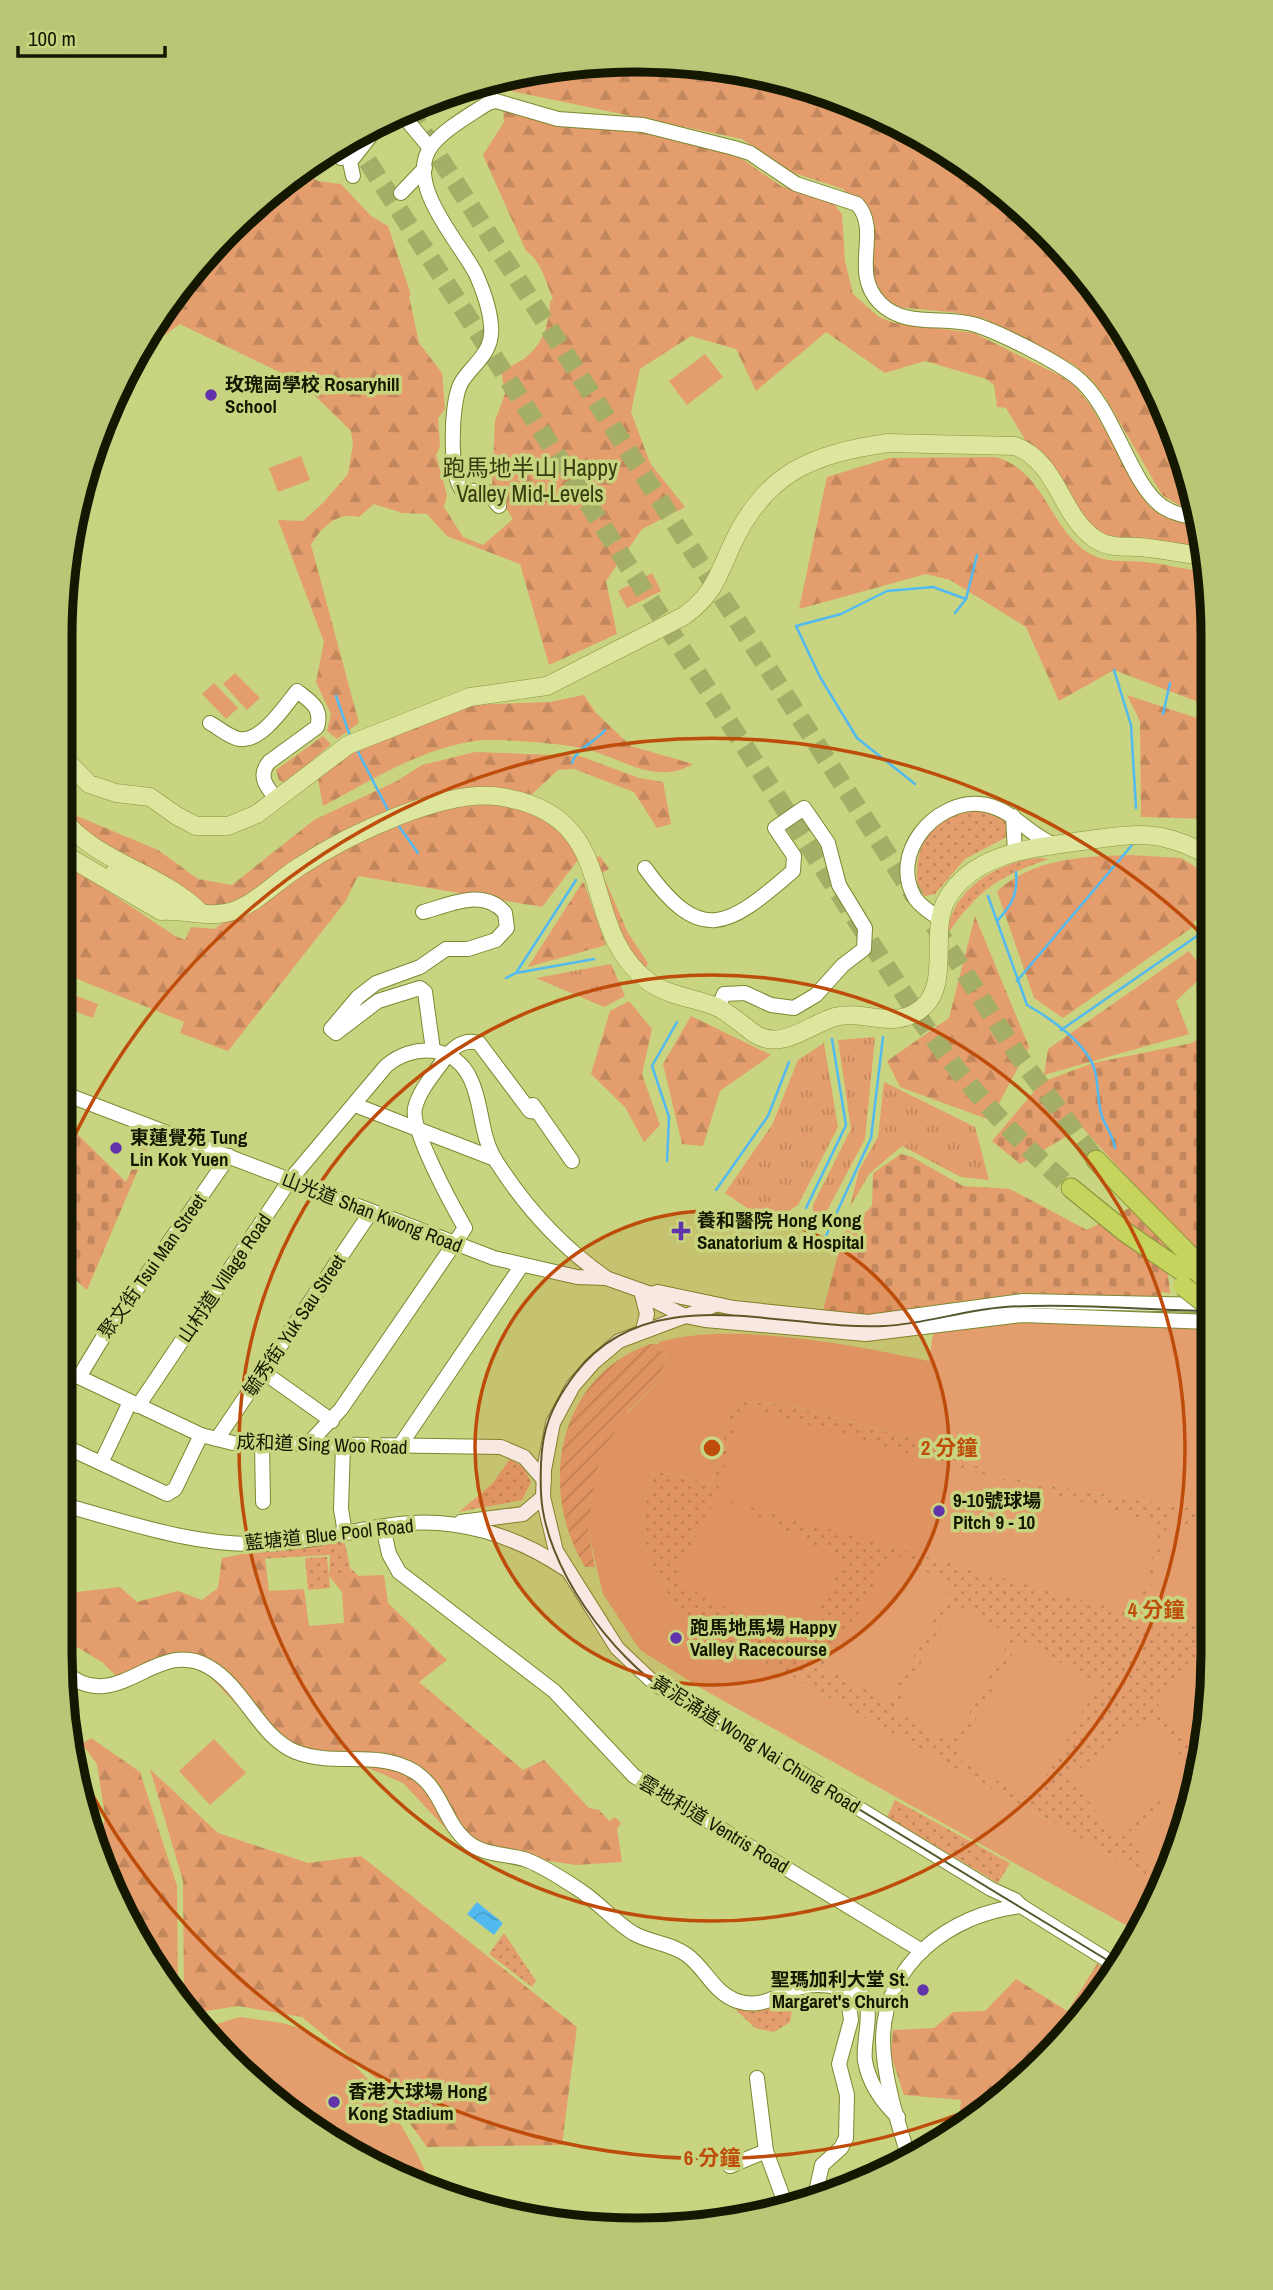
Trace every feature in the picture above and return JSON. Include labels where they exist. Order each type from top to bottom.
[{"type":"highway","points":[[1096,1160],[1201,1267]]},
{"type":"highway","points":[[1070,1188],[1174,1268],[1201,1285]]},
{"type":"highway","points":[[1189,1254],[1201,1259]]},
{"type":"highway","points":[[1174,1268],[1183,1286],[1201,1300]]},
{"type":"main road","points":[[72,766],[89,784],[116,793],[150,797],[197,826],[218,828],[244,822],[353,743],[470,697],[547,686],[684,616],[703,601],[718,582],[731,547],[762,498],[800,466],[827,454],[888,443],[1015,446],[1041,463],[1079,523],[1100,542],[1116,547],[1195,555]]},
{"type":"main road","points":[[72,859],[161,911],[225,913],[240,908],[329,848],[394,820],[450,799],[475,795],[513,799],[549,814],[574,834],[584,849],[614,936],[642,975],[666,991],[718,1008],[757,1035],[771,1039],[787,1037],[840,1016],[891,1020],[908,1016],[923,1007],[936,987],[943,906],[958,885],[990,861],[1015,852],[1130,835],[1154,836],[1176,841],[1201,852]]},
{"type":"main road","points":[[72,828],[83,839],[184,896],[189,912]]},
{"type":"main road","points":[[72,844],[189,912]]},
{"type":"street","points":[[499,506],[487,492],[462,490],[455,478],[457,398],[461,383],[479,364],[492,328],[476,274],[429,198],[425,168],[430,148],[439,138],[488,103],[503,103],[558,119],[643,125],[734,148],[761,160],[796,184],[857,204],[866,219],[866,279],[883,305],[905,318],[977,325],[1069,371],[1098,401],[1156,501],[1176,513],[1188,516]]},
{"type":"street","points":[[407,121],[430,148]]},
{"type":"street","points":[[353,176],[350,162],[370,139]]},
{"type":"street","points":[[341,158],[344,154]]},
{"type":"street","points":[[401,193],[425,168]]},
{"type":"street","points":[[210,723],[235,737],[248,738],[267,725],[297,691],[315,705],[319,713],[317,727],[269,762],[264,769],[264,782],[277,800]]},
{"type":"street","points":[[940,919],[921,905],[911,888],[910,857],[921,830],[943,812],[968,804],[993,806],[1013,817],[1037,837],[1055,845]]},
{"type":"street","points":[[645,868],[674,905],[705,922],[721,922],[793,872],[794,856],[775,828],[804,808],[828,843],[839,884],[865,928],[864,949],[803,1004],[782,1009],[737,992],[724,995],[718,1008]]},
{"type":"street","points":[[1013,817],[1015,852]]},
{"type":"street","points":[[423,912],[485,899],[501,908],[508,924],[506,932],[496,940],[474,948],[444,952],[420,967],[376,983],[358,997],[331,1029],[337,1033],[378,1001],[420,988],[425,992],[440,1052],[471,1079],[482,1127],[495,1159],[538,1215],[580,1258],[606,1278]]},
{"type":"street","name":"山村道 Village Road","points":[[101,1463],[134,1404],[290,1180],[398,1056],[415,1050],[440,1052],[461,1043],[479,1043],[530,1111],[538,1112]]},
{"type":"street","points":[[307,1444],[336,1415],[466,1228],[447,1197],[414,1115],[415,1105],[440,1052]]},
{"type":"street","points":[[502,1060],[572,1161]]},
{"type":"street","name":"山光道 Shan Kwong Road","points":[[72,1097],[494,1258],[577,1277],[606,1278],[646,1293],[685,1316]]},
{"type":"street","points":[[355,1105],[495,1159]]},
{"type":"street","name":"聚文街 Tsui Man Street","points":[[79,1377],[229,1156]]},
{"type":"street","name":"毓秀街 Yuk Sau Street","points":[[217,1440],[371,1212]]},
{"type":"street","points":[[577,1277],[582,1269],[580,1258]]},
{"type":"street","points":[[399,1447],[522,1265]]},
{"type":"street","name":"黃泥涌道 Wong Nai Chung Road","points":[[646,1293],[658,1292],[715,1305],[868,1322],[1015,1301],[1201,1307]]},
{"type":"street","points":[[643,1330],[647,1314],[646,1293]]},
{"type":"street","name":"黃泥涌道 Wong Nai Chung Road","points":[[715,1305],[643,1330],[603,1354],[573,1386],[554,1423],[544,1480],[550,1533],[565,1569],[617,1648],[666,1692],[991,1889],[1015,1899],[1021,1906],[1110,1961]]},
{"type":"street","name":"黃泥涌道 Wong Nai Chung Road","points":[[685,1316],[838,1334],[905,1330],[1022,1315],[1201,1322]]},
{"type":"street","points":[[262,1371],[336,1415]]},
{"type":"street","name":"成和道 Sing Woo Road","points":[[72,1374],[217,1440],[262,1444],[501,1447],[524,1457],[544,1480]]},
{"type":"street","points":[[336,1415],[339,1431],[350,1445],[341,1509],[345,1533]]},
{"type":"street","points":[[72,1450],[167,1494],[173,1493],[201,1435]]},
{"type":"street","points":[[262,1444],[263,1502]]},
{"type":"street","name":"藍塘道 Blue Pool Road","points":[[72,1507],[183,1536],[221,1542],[290,1542],[383,1527],[435,1525],[523,1514],[544,1497]]},
{"type":"street","name":"藍塘道 Blue Pool Road","points":[[435,1525],[468,1528],[509,1538],[533,1548],[565,1569]]},
{"type":"street","name":"雲地利道 Ventris Road","points":[[383,1527],[389,1554],[399,1572],[554,1691],[634,1776],[922,1951]]},
{"type":"street","points":[[73,1676],[85,1684],[106,1686],[128,1682],[165,1662],[186,1660],[205,1665],[220,1675],[279,1741],[291,1749],[314,1756],[378,1759],[412,1770],[433,1789],[457,1832],[473,1846],[535,1864],[594,1899],[633,1933],[690,1956],[720,1991],[741,2002],[767,2002],[806,1986],[860,1993],[866,2001],[864,2048],[869,2074],[880,2097],[898,2117]]},
{"type":"street","points":[[991,1889],[996,1911]]},
{"type":"street","points":[[907,2149],[883,2042],[885,2013],[892,1993],[922,1951],[939,1934],[996,1911],[1021,1906]]},
{"type":"street","points":[[817,2188],[822,2165],[841,2148],[846,2138],[847,2095],[839,2064],[851,2020],[847,1990]]},
{"type":"street","points":[[757,2078],[766,2151],[783,2199]]},
{"type":"street","points":[[730,2166],[766,2151]]},
{"type":"green space","points":[[600,73],[673,73],[710,77],[783,91],[818,102],[853,115],[919,147],[980,188],[1009,212],[1036,237],[1085,293],[1126,354],[1143,387],[1171,455],[1186,507],[1162,495],[1105,397],[1090,378],[1073,364],[985,319],[958,313],[898,307],[888,303],[868,285],[857,207],[843,189],[788,171],[742,139],[511,91],[506,87]]},
{"type":"green space","points":[[503,109],[620,128],[735,154],[781,186],[833,203],[842,214],[845,261],[853,294],[879,317],[894,323],[974,333],[1074,385],[1091,406],[1150,507],[1173,521],[1190,524],[1193,546],[1103,535],[1090,525],[1054,471],[1030,448],[1006,408],[997,407],[994,385],[986,379],[925,361],[885,373],[826,332],[756,391],[736,349],[691,336],[640,369],[631,412],[650,463],[685,507],[642,529],[606,581],[617,634],[549,665],[520,564],[447,536],[427,514],[402,513],[374,504],[359,517],[337,519],[320,532],[311,545],[359,723],[337,739],[327,731],[331,714],[316,682],[324,642],[278,520],[303,521],[348,474],[353,444],[351,431],[302,383],[180,324],[154,343],[188,293],[212,264],[264,212],[310,176],[318,181],[341,184],[371,216],[388,226],[411,295],[409,296],[419,343],[442,373],[445,409],[438,418],[440,447],[436,455],[447,495],[444,507],[463,537],[483,545],[513,519],[492,487],[495,421],[505,394],[501,370],[523,360],[538,344],[547,325],[550,301],[553,299],[539,266],[526,251],[483,155],[504,122]]},
{"type":"green space","points":[[705,354],[723,377],[687,405],[669,381]]},
{"type":"green space","points":[[301,456],[310,480],[278,492],[269,468]]},
{"type":"green space","points":[[996,457],[1012,464],[1026,475],[1074,541],[1094,556],[1108,560],[1197,570],[1200,600],[1201,703],[1114,670],[1059,701],[1026,627],[950,580],[926,574],[799,609],[827,477],[889,458]]},
{"type":"green space","points":[[652,573],[661,591],[627,608],[618,591]]},
{"type":"green space","points":[[235,673],[260,698],[247,710],[223,684]]},
{"type":"green space","points":[[214,683],[238,708],[226,719],[202,694]]},
{"type":"green space","points":[[584,695],[596,713],[631,746],[693,764],[678,770],[649,771],[576,747],[526,741],[475,741],[416,758],[323,806],[317,774],[355,751],[470,705],[550,702]]},
{"type":"green space","points":[[1127,695],[1201,719],[1201,819],[1141,817],[1140,721]]},
{"type":"green space","points":[[323,736],[331,744],[289,781],[286,783],[279,780],[276,770]]},
{"type":"green space","points":[[475,752],[580,756],[639,778],[663,782],[671,824],[657,828],[634,792],[574,769],[558,770],[528,798],[443,797],[247,899],[204,910],[110,851],[73,821],[77,816],[158,850],[198,879],[232,885],[314,820],[397,781],[422,765]]},
{"type":"green space","points":[[473,799],[530,809],[575,844],[578,860],[542,907],[358,876],[345,902],[228,1051],[180,1033],[184,1022],[72,977],[72,867],[185,940],[191,927],[214,929],[312,864],[428,810]]},
{"type":"green space","points":[[968,811],[985,812],[999,817],[1008,824],[1009,833],[1003,839],[965,859],[935,894],[925,896],[917,881],[921,848],[939,824]]},
{"type":"green space","points":[[600,856],[609,869],[602,873],[628,933],[648,963],[645,970],[625,945],[593,859]]},
{"type":"green space","points":[[1096,856],[1181,858],[1201,870],[1201,911],[1190,929],[1063,1018],[1034,998],[997,891],[1011,880],[1044,865]]},
{"type":"green space","points":[[1041,858],[1049,859],[1016,872],[979,896],[947,935],[950,918],[957,904],[980,880],[1009,865]]},
{"type":"green space","points":[[582,883],[606,945],[528,967]]},
{"type":"green space","points":[[975,916],[1029,1047],[990,1120],[900,1087],[887,1061],[949,1018]]},
{"type":"green space","points":[[1189,951],[1201,967],[1201,978],[1176,1001],[1189,1034],[1044,1075],[1048,1049]]},
{"type":"green space","points":[[611,964],[625,996],[604,1007],[536,978]]},
{"type":"green space","points":[[72,994],[98,1004],[93,1018],[72,1010]]},
{"type":"green space","points":[[629,1001],[652,1029],[642,1074],[660,1125],[644,1142],[625,1107],[591,1074],[610,1011]]},
{"type":"green space","points":[[691,1016],[771,1055],[720,1091],[703,1146],[682,1144],[663,1064]]},
{"type":"green space","points":[[875,1037],[865,1139],[813,1237],[813,1205],[851,1129],[838,1040]]},
{"type":"green space","points":[[1201,1038],[1201,1260],[1170,1246],[1166,1256],[1170,1293],[1159,1292],[1159,1297],[1022,1293],[880,1315],[823,1310],[844,1233],[872,1206],[873,1173],[901,1154],[912,1157],[963,1186],[1010,1189],[1087,1230],[1147,1199],[1082,1127],[1020,1164],[992,1141],[1042,1082],[1093,1063],[1192,1043]]},
{"type":"green space","points":[[824,1043],[838,1127],[798,1205],[770,1224],[725,1193],[772,1125],[798,1060]]},
{"type":"green space","points":[[884,1082],[975,1127],[989,1180],[961,1177],[902,1146],[869,1174],[850,1207],[859,1170],[878,1137]]},
{"type":"green space","points":[[72,1129],[126,1182],[147,1135],[152,1137],[87,1290],[72,1277]]},
{"type":"green space","name":"跑馬地馬場 Happy Valley Racecourse","points":[[1016,1320],[1175,1324],[1201,1330],[1201,1510],[1002,1477],[921,1441],[786,1404],[743,1402],[732,1409],[712,1484],[655,1471],[647,1492],[644,1514],[649,1556],[668,1594],[699,1626],[1154,1879],[1130,1928],[704,1690],[640,1650],[603,1594],[588,1531],[596,1472],[609,1441],[629,1411],[662,1378],[666,1352],[658,1350],[659,1342],[688,1336],[757,1335],[830,1342],[929,1361],[934,1327]]},
{"type":"green space","points":[[650,1344],[659,1344],[658,1350],[666,1351],[662,1378],[628,1411],[588,1531],[595,1567],[585,1567],[570,1536],[562,1504],[560,1471],[565,1439],[576,1408],[594,1382],[619,1360]]},
{"type":"green space","points":[[743,1402],[785,1404],[921,1441],[1002,1477],[1201,1510],[1200,1690],[1183,1794],[1127,1834],[1156,1875],[1154,1879],[699,1626],[682,1611],[668,1594],[649,1556],[644,1535],[647,1492],[655,1471],[712,1484],[732,1409]]},
{"type":"green space","points":[[741,1406],[1157,1523],[1156,1527],[1160,1528],[1137,1611],[1132,1610],[1131,1614],[721,1499],[844,1560],[803,1644],[673,1581],[716,1497]]},
{"type":"green space","points":[[510,1459],[523,1467],[531,1482],[522,1500],[459,1512],[492,1484]]},
{"type":"green space","points":[[1169,1520],[1201,1529],[1201,1606],[1197,1621],[1144,1607]]},
{"type":"green space","points":[[343,1534],[350,1568],[361,1578],[329,1577],[330,1555],[257,1559],[260,1545]]},
{"type":"green space","points":[[264,1550],[269,1591],[304,1589],[309,1626],[344,1623],[342,1592],[330,1577],[384,1575],[388,1603],[447,1660],[419,1682],[523,1770],[544,1760],[589,1808],[599,1810],[609,1821],[615,1817],[621,1823],[617,1829],[622,1862],[576,1865],[464,1848],[403,1783],[366,1767],[355,1759],[270,1740],[199,1665],[153,1667],[125,1685],[102,1662],[72,1644],[72,1590],[76,1592],[120,1587],[137,1602],[178,1591],[202,1600],[218,1588],[222,1558]]},
{"type":"green space","points":[[892,1553],[953,1586],[888,1702],[827,1669]]},
{"type":"green space","points":[[327,1557],[330,1588],[308,1590],[305,1558]]},
{"type":"green space","points":[[954,1604],[1012,1636],[952,1743],[894,1711]]},
{"type":"green space","points":[[1020,1640],[1098,1683],[1033,1800],[955,1757]]},
{"type":"green space","points":[[1201,1661],[1192,1750],[1153,1697]]},
{"type":"green space","points":[[1151,1716],[1189,1767],[1186,1782],[1113,1835],[1070,1776]]},
{"type":"green space","points":[[91,1738],[140,1772],[177,1886],[178,1983],[147,1936],[115,1870],[102,1834],[105,1816],[97,1764],[82,1744]]},
{"type":"green space","points":[[214,1739],[246,1773],[210,1805],[179,1771]]},
{"type":"green space","points":[[150,1769],[218,1833],[308,1863],[361,1856],[577,2027],[562,2145],[427,2147],[378,2080],[302,2017],[238,2006],[200,2012],[184,1991],[183,1881]]},
{"type":"green space","points":[[1183,1794],[1156,1875],[1126,1834]]},
{"type":"green space","points":[[895,1800],[1010,1863],[998,1883],[887,1817]]},
{"type":"green space","points":[[504,1933],[536,1981],[532,1987],[489,1954]]},
{"type":"green space","points":[[1097,1964],[1105,1969],[1071,2014],[1067,2012]]},
{"type":"green space","points":[[1016,1979],[1071,2014],[1009,2078],[960,2116],[961,2100],[904,2095],[891,2055],[893,2030],[934,2028],[953,2012],[985,2011]]},
{"type":"green space","points":[[801,1994],[793,2006],[790,2022],[774,2032],[755,2028],[735,2009]]},
{"type":"green space","name":"香港大球場 Hong Kong Stadium","points":[[240,2017],[277,2022],[321,2038],[342,2053],[379,2093],[410,2140],[428,2178],[354,2143],[293,2102],[237,2053],[212,2026]]},
{"type":"water","points":[[477,1902],[503,1923],[494,1935],[467,1914]]},
{"type":"waterway","points":[[955,613],[966,599],[977,555]]},
{"type":"waterway","points":[[915,784],[857,738],[820,677],[796,626],[841,614],[887,591],[933,587],[966,599]]},
{"type":"waterway","points":[[1114,670],[1131,725],[1136,808]]},
{"type":"waterway","points":[[1163,714],[1170,683]]},
{"type":"waterway","points":[[336,696],[350,736]]},
{"type":"waterway","points":[[572,763],[578,753],[605,730]]},
{"type":"waterway","points":[[356,748],[390,814]]},
{"type":"waterway","points":[[398,825],[418,853]]},
{"type":"waterway","points":[[1017,981],[1132,845]]},
{"type":"waterway","points":[[997,921],[1013,899],[1016,872]]},
{"type":"waterway","points":[[516,973],[576,880]]},
{"type":"waterway","points":[[988,896],[1027,1005],[1067,1033],[1091,1061],[1101,1114],[1115,1148]]},
{"type":"waterway","points":[[1061,1030],[1197,936],[1201,930]]},
{"type":"waterway","points":[[506,978],[516,973],[594,959]]},
{"type":"waterway","points":[[667,1161],[669,1117],[652,1066],[677,1022]]},
{"type":"waterway","points":[[820,1249],[871,1138],[883,1037]]},
{"type":"waterway","points":[[806,1208],[846,1125],[832,1039]]},
{"type":"waterway","points":[[716,1190],[768,1116],[789,1062]]},
{"type":"tunnel","points":[[414,118],[915,897]]},
{"type":"tunnel","points":[[357,145],[922,1022],[991,1110],[1071,1188]]},
{"type":"tunnel","points":[[934,925],[1017,1054],[1096,1160]]},
{"type":"tram line","points":[[1110,1961],[671,1695],[648,1678],[604,1633],[568,1579],[554,1550],[545,1521],[541,1493],[543,1444],[556,1403],[575,1374],[605,1344],[640,1326],[679,1317],[719,1315],[884,1326],[1005,1307],[1082,1306],[1201,1311]]},
{"type":"place","name":"玫瑰崗學校 Rosaryhill School","points":[[211,395]]},
{"type":"place","name":"東蓮覺苑 Tung Lin Kok Yuen","points":[[116,1148]]},
{"type":"place","name":"養和醫院 Hong Kong Sanatorium & Hospital","points":[[681,1231]]},
{"type":"place","name":"9-10號球場 Pitch 9 - 10","points":[[939,1511]]},
{"type":"place","name":"跑馬地馬場 Happy Valley Racecourse","points":[[676,1638]]},
{"type":"place","name":"聖瑪加利大堂 St. Margaret's Church","points":[[923,1990]]},
{"type":"place","name":"香港大球場 Hong Kong Stadium","points":[[334,2102]]},
{"type":"district","name":"跑馬地半山 Happy Valley Mid-Levels","points":[[530,481]]}]
